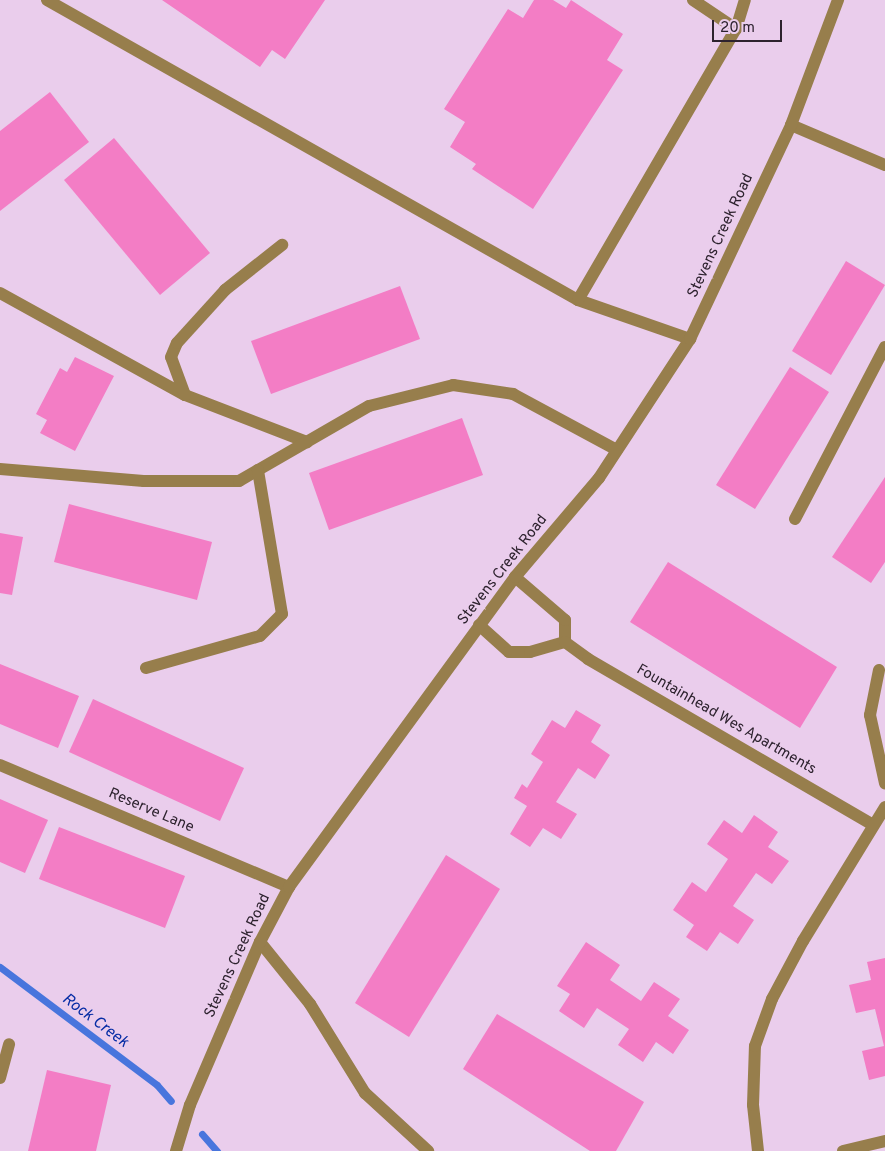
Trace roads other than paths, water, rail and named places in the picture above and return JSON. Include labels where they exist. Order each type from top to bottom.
[{"type":"street","points":[[47,0],[578,300],[690,339]]},
{"type":"street","points":[[693,0],[736,29]]},
{"type":"street","points":[[578,300],[736,29],[746,0]]},
{"type":"street","name":"Stevens Creek Road","points":[[176,1151],[190,1105],[260,942],[289,887],[514,577],[599,478],[690,339],[791,125],[838,0]]},
{"type":"street","points":[[791,125],[885,165]]},
{"type":"street","points":[[185,395],[171,357],[177,343],[225,290],[282,245]]},
{"type":"street","points":[[0,294],[185,395],[307,442]]},
{"type":"street","points":[[795,519],[885,347]]},
{"type":"street","points":[[0,468],[144,481],[239,481],[369,406],[453,385],[513,394],[617,450]]},
{"type":"street","points":[[146,668],[260,636],[282,614],[258,470]]},
{"type":"street","points":[[479,625],[509,652],[530,652],[565,642],[566,620],[514,577]]},
{"type":"street","name":"Fountainhead Wes Apartments","points":[[565,642],[588,659],[872,824]]},
{"type":"street","points":[[880,670],[870,715],[879,729],[885,784]]},
{"type":"street","name":"Reserve Lane","points":[[0,765],[289,887]]},
{"type":"street","points":[[758,1151],[753,1104],[759,1037],[772,999],[803,941],[872,824],[885,807]]},
{"type":"street","points":[[260,942],[310,1004],[365,1093],[428,1151]]},
{"type":"street","points":[[0,1078],[9,1044]]},
{"type":"street","points":[[843,1151],[885,1141]]},
{"type":"waterway","name":"Rock Creek","points":[[0,967],[157,1085],[171,1101]]},
{"type":"waterway","name":"Rock Creek","points":[[202,1134],[217,1151]]}]
